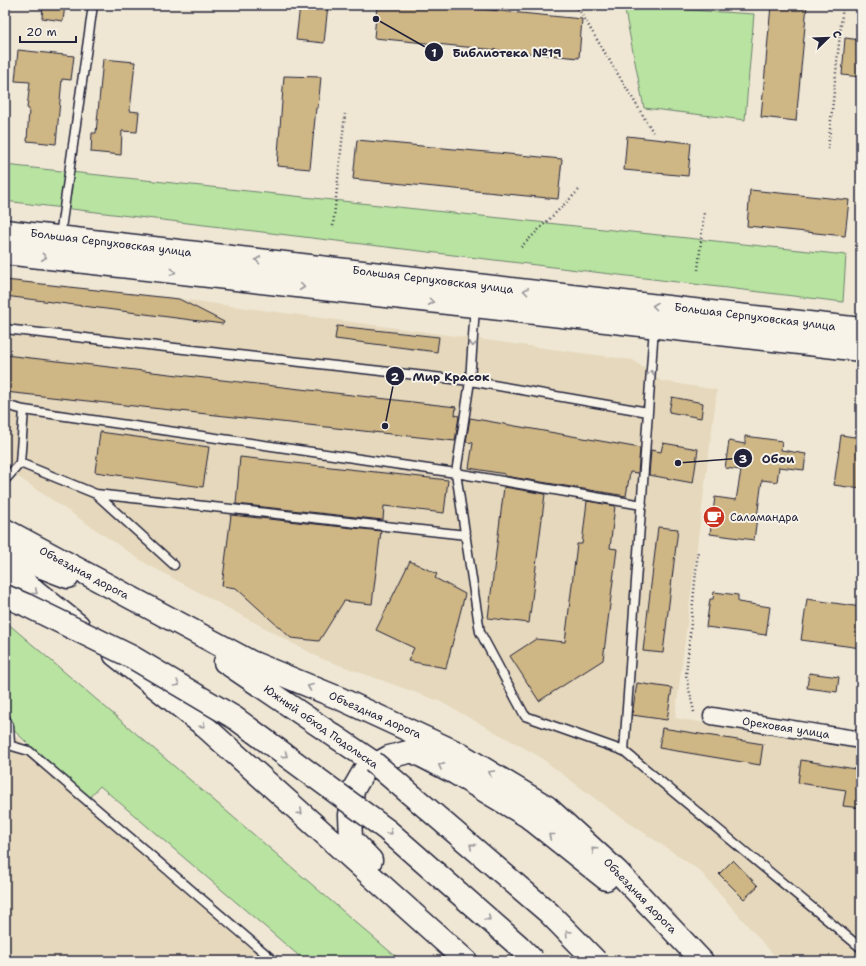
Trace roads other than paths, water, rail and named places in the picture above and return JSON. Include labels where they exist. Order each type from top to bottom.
[{"type":"main road","name":"Большая Серпуховская улица","points":[[5,231],[861,329]]},
{"type":"main road","name":"Большая Серпуховская улица","points":[[5,253],[861,350]]},
{"type":"main road","name":"Объездная дорога","points":[[5,530],[251,662],[341,699],[458,753],[547,807],[616,871],[702,961]]},
{"type":"main road","name":"Южный обход Подольска","points":[[5,553],[75,580],[224,661],[373,762],[549,913],[596,961]]},
{"type":"main road","points":[[5,567],[202,724],[466,961]]},
{"type":"main road","points":[[5,596],[132,658],[235,718],[387,830],[519,946],[534,961]]},
{"type":"main road","points":[[450,947],[352,839],[350,815],[353,790],[364,771],[389,757],[412,751],[455,773],[527,816],[681,938]]},
{"type":"street","name":"Ореховая улица","points":[[712,716],[861,740]]},
{"type":"lane","points":[[60,237],[93,5]]},
{"type":"lane","points":[[476,307],[470,381],[456,473],[480,632],[525,716],[624,751],[861,948]]},
{"type":"lane","points":[[624,751],[654,327]]},
{"type":"lane","points":[[5,329],[470,381],[648,412]]},
{"type":"lane","points":[[5,405],[24,410],[456,473],[642,505]]},
{"type":"lane","points":[[5,480],[20,464],[24,410]]},
{"type":"lane","points":[[20,464],[96,494],[466,535]]},
{"type":"lane","points":[[96,494],[174,565]]},
{"type":"lane","points":[[5,718],[9,726],[8,744],[29,751],[274,961]]},
{"type":"place","name":"Библиотека №19","points":[[376,19]]},
{"type":"place","name":"Мир Красок","points":[[385,426]]},
{"type":"place","name":"Обои","points":[[678,463]]},
{"type":"place","name":"Саламандра","points":[[714,517]]}]
